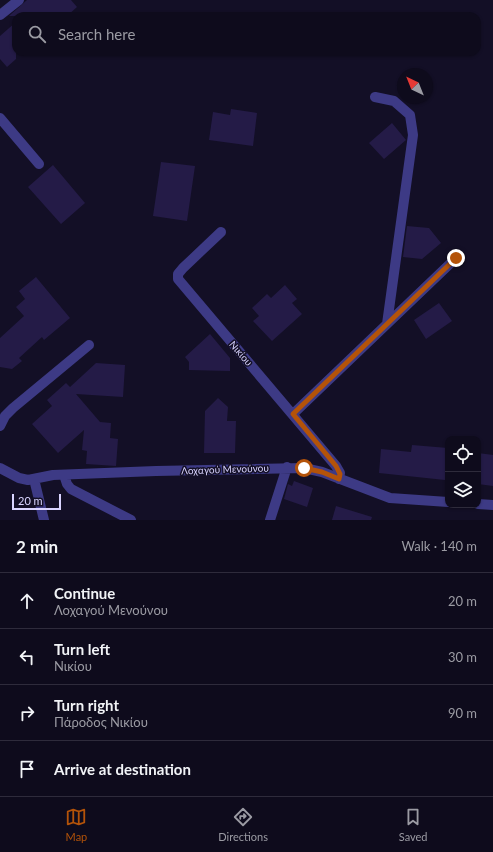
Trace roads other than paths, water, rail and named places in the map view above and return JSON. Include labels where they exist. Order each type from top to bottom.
[{"type":"street","points":[[0,15],[19,0]]},
{"type":"street","points":[[375,97],[394,101],[410,115],[413,135],[387,324]]},
{"type":"street","points":[[0,118],[39,164]]},
{"type":"street","name":"Νικίου","points":[[221,232],[183,268],[178,274],[178,279],[339,469],[339,479]]},
{"type":"street","points":[[293,414],[456,258]]},
{"type":"street","points":[[0,426],[5,416],[13,408],[89,345]]},
{"type":"street","points":[[270,520],[287,467]]},
{"type":"street","name":"Λοχαγού Μενούνου","points":[[0,468],[22,479],[34,479],[64,475],[287,467],[317,471],[390,498],[445,502]]},
{"type":"street","points":[[64,475],[66,484],[71,489],[131,520]]},
{"type":"street","points":[[34,479],[44,520]]},
{"type":"street","points":[[481,504],[493,505]]}]
